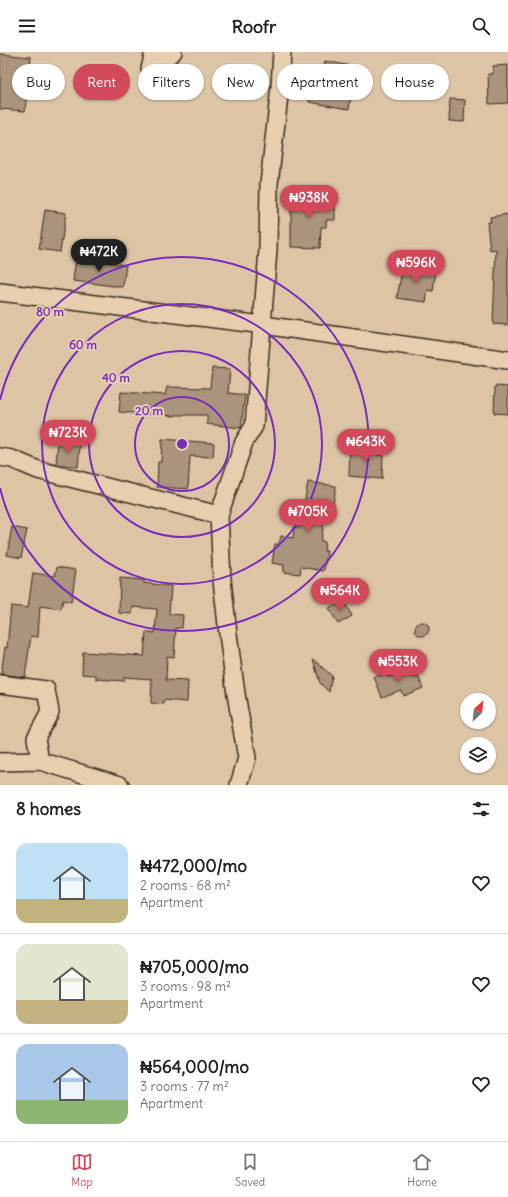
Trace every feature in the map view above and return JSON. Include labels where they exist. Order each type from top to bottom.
[{"type":"street","points":[[154,52],[150,69],[173,52]]},
{"type":"street","points":[[239,785],[247,758],[236,694],[225,611],[219,515],[244,442],[254,426],[268,250],[269,184],[280,87],[282,52]]},
{"type":"street","points":[[0,292],[508,360]]},
{"type":"street","points":[[0,457],[12,459],[38,470],[219,515]]},
{"type":"street","points":[[0,684],[46,690],[50,712],[36,738],[40,761]]},
{"type":"street","points":[[0,762],[40,761],[120,785]]},
{"type":"building","points":[[0,54],[31,57],[30,64],[12,64],[12,100],[26,100],[25,111],[0,109]]},
{"type":"building","points":[[325,61],[341,64],[324,64]]},
{"type":"building","points":[[508,65],[508,103],[489,104],[488,74],[493,74],[493,66]]},
{"type":"building","points":[[450,99],[465,100],[464,122],[449,121]]},
{"type":"building","points":[[309,100],[350,100],[349,109],[309,102]]},
{"type":"building","points":[[291,193],[316,193],[316,199],[335,199],[335,220],[326,220],[326,227],[321,227],[320,248],[291,247]]},
{"type":"building","points":[[45,210],[66,213],[60,252],[39,249]]},
{"type":"building","points":[[508,214],[508,325],[493,324],[496,249],[490,250],[487,222],[491,222],[490,217]]},
{"type":"building","points":[[76,258],[126,265],[123,287],[73,281]]},
{"type":"building","points":[[403,265],[436,271],[433,291],[428,290],[426,302],[397,298]]},
{"type":"building","points":[[212,368],[230,369],[228,393],[245,395],[241,428],[207,424],[207,415],[175,416],[119,412],[121,392],[165,395],[167,387],[210,388]]},
{"type":"building","points":[[495,386],[508,387],[508,414],[494,413]]},
{"type":"building","points":[[162,439],[214,443],[213,457],[190,456],[188,489],[157,487],[158,462],[161,462]]},
{"type":"building","points":[[58,442],[80,444],[78,467],[56,464]]},
{"type":"building","points":[[350,447],[377,448],[377,455],[383,455],[382,479],[349,476]]},
{"type":"building","points":[[308,482],[336,486],[331,517],[325,516],[321,541],[325,542],[324,551],[327,551],[324,571],[301,567],[300,574],[283,572],[284,565],[272,563],[275,544],[279,544],[281,536],[293,538],[294,527],[300,528]]},
{"type":"building","points":[[12,527],[27,530],[21,558],[7,555]]},
{"type":"building","points":[[57,567],[76,570],[71,602],[63,600],[61,609],[40,606],[38,637],[31,636],[25,677],[1,674],[5,647],[7,648],[11,606],[28,608],[33,573],[55,576]]},
{"type":"building","points":[[120,578],[144,580],[144,583],[171,586],[169,614],[183,615],[182,628],[176,628],[174,657],[167,656],[166,680],[188,681],[187,702],[164,700],[164,704],[151,703],[152,679],[124,677],[124,681],[96,679],[96,675],[82,674],[83,652],[144,656],[146,632],[155,633],[157,609],[133,607],[132,614],[119,613]]},
{"type":"building","points":[[343,600],[352,616],[338,624],[329,608]]},
{"type":"building","points":[[422,622],[427,624],[429,629],[427,634],[422,636],[417,634],[415,629],[417,624]]},
{"type":"building","points":[[313,659],[332,676],[329,692],[320,683]]},
{"type":"building","points":[[410,669],[414,678],[418,676],[423,688],[403,696],[401,690],[382,697],[374,677],[386,673],[388,677]]}]
